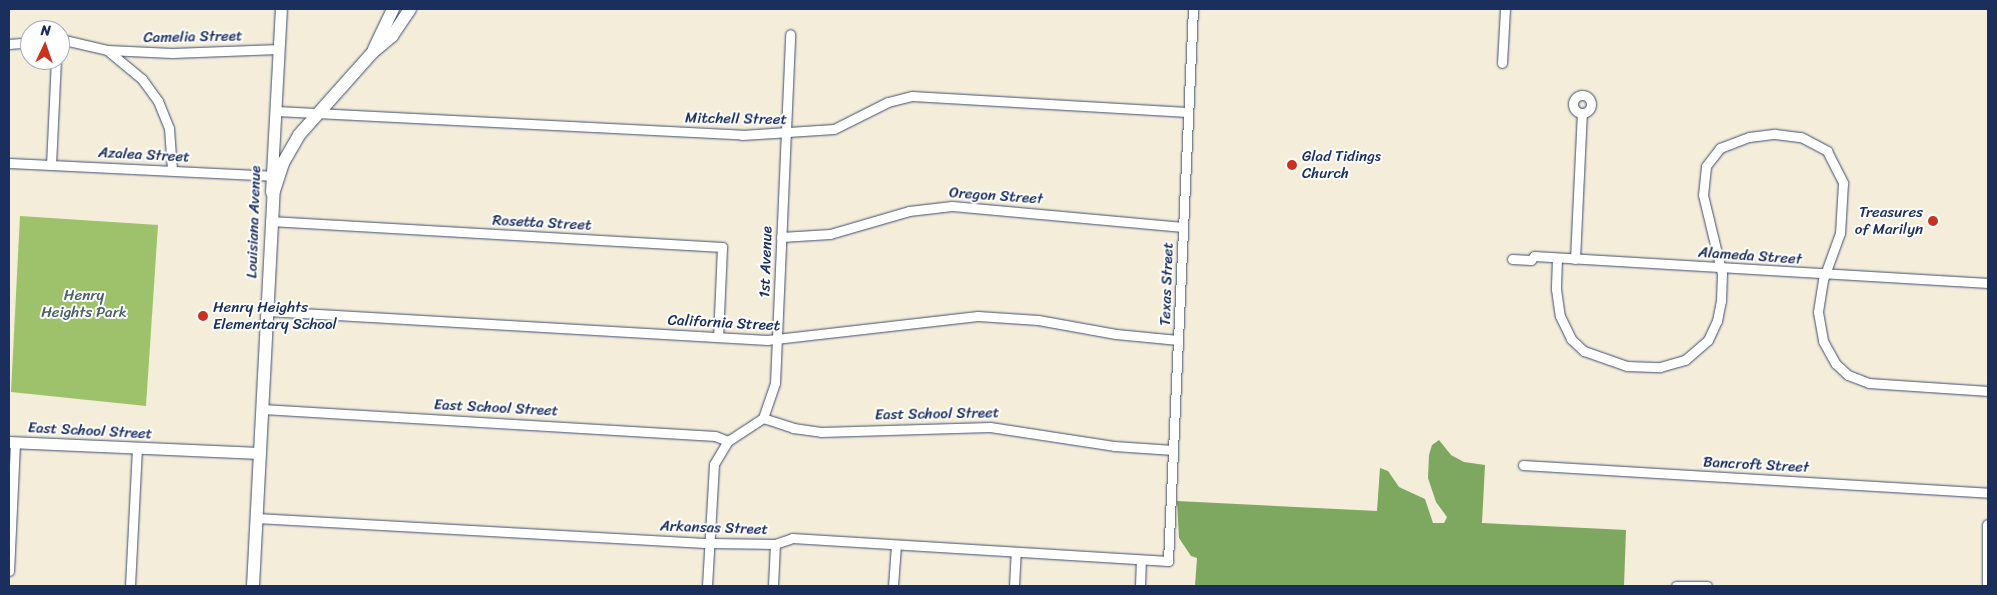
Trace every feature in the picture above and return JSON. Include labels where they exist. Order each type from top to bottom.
[{"type":"main road","points":[[373,52],[394,9]]},
{"type":"main road","points":[[373,52],[392,36],[410,9]]},
{"type":"main road","name":"Louisiana Avenue","points":[[253,586],[270,220],[275,175],[291,149],[319,113],[373,52]]},
{"type":"street","name":"Louisiana Avenue","points":[[275,175],[281,9]]},
{"type":"street","name":"Texas Street","points":[[1168,561],[1193,9]]},
{"type":"street","points":[[1502,63],[1505,9]]},
{"type":"street","name":"1st Avenue","points":[[763,418],[775,383],[790,34]]},
{"type":"street","name":"Camelia Street","points":[[70,41],[107,50],[172,54],[279,49]]},
{"type":"street","points":[[107,50],[142,79],[158,101],[169,128],[172,170]]},
{"type":"street","points":[[51,164],[56,70]]},
{"type":"street","name":"Mitchell Street","points":[[276,111],[731,134],[786,134],[834,129],[888,102],[912,96],[1188,112]]},
{"type":"street","points":[[1575,259],[1582,113]]},
{"type":"street","points":[[1557,258],[1557,303],[1571,339],[1594,357],[1640,367],[1660,367],[1685,360],[1708,340],[1719,311],[1720,268],[1703,195],[1706,167],[1716,152],[1730,143],[1754,136],[1783,134],[1801,137],[1821,146],[1832,157],[1841,175],[1841,224],[1818,306],[1818,324],[1830,357],[1848,375],[1869,383],[1988,391]]},
{"type":"street","name":"Azalea Street","points":[[9,162],[275,175]]},
{"type":"street","name":"Oregon Street","points":[[781,237],[830,234],[908,211],[952,206],[1183,226]]},
{"type":"street","name":"Rosetta Street","points":[[270,220],[722,247],[718,337]]},
{"type":"street","name":"Alameda Street","points":[[1512,259],[1557,258],[1988,283]]},
{"type":"street","name":"California Street","points":[[267,311],[777,340],[920,320],[978,316],[1038,320],[1116,334],[1178,340]]},
{"type":"street","name":"East School Street","points":[[262,409],[715,436],[728,442]]},
{"type":"street","points":[[707,586],[712,472],[717,456],[728,442],[763,418]]},
{"type":"street","name":"East School Street","points":[[763,418],[793,428],[821,432],[990,427],[1114,446],[1173,450]]},
{"type":"street","points":[[9,571],[12,442]]},
{"type":"street","name":"East School Street","points":[[12,442],[260,453]]},
{"type":"street","points":[[130,586],[137,448]]},
{"type":"street","name":"Bancroft Street","points":[[1523,465],[1988,493]]},
{"type":"street","name":"Arkansas Street","points":[[256,518],[709,543],[775,544],[792,538],[1168,561]]},
{"type":"street","points":[[1988,525],[1988,583]]},
{"type":"street","points":[[773,586],[775,544]]},
{"type":"street","points":[[893,586],[896,545]]},
{"type":"street","points":[[1014,586],[1016,552]]},
{"type":"street","points":[[1140,586],[1142,560]]},
{"type":"street","points":[[1676,586],[1707,586]]},
{"type":"green space","name":"Henry Heights Park","points":[[20,216],[158,225],[146,406],[11,392]]},
{"type":"green space","points":[[1439,440],[1451,455],[1464,462],[1485,465],[1482,523],[1626,530],[1624,586],[1195,586],[1197,558],[1191,556],[1179,538],[1177,501],[1377,511],[1380,468],[1388,471],[1399,487],[1425,499],[1433,523],[1444,523],[1447,517],[1436,502],[1428,478],[1429,455],[1432,445]]},
{"type":"place","name":"Glad Tidings Church","points":[[1292,165]]},
{"type":"place","name":"Treasures of Marilyn","points":[[1933,221]]},
{"type":"place","name":"Henry Heights Elementary School","points":[[203,316]]}]
